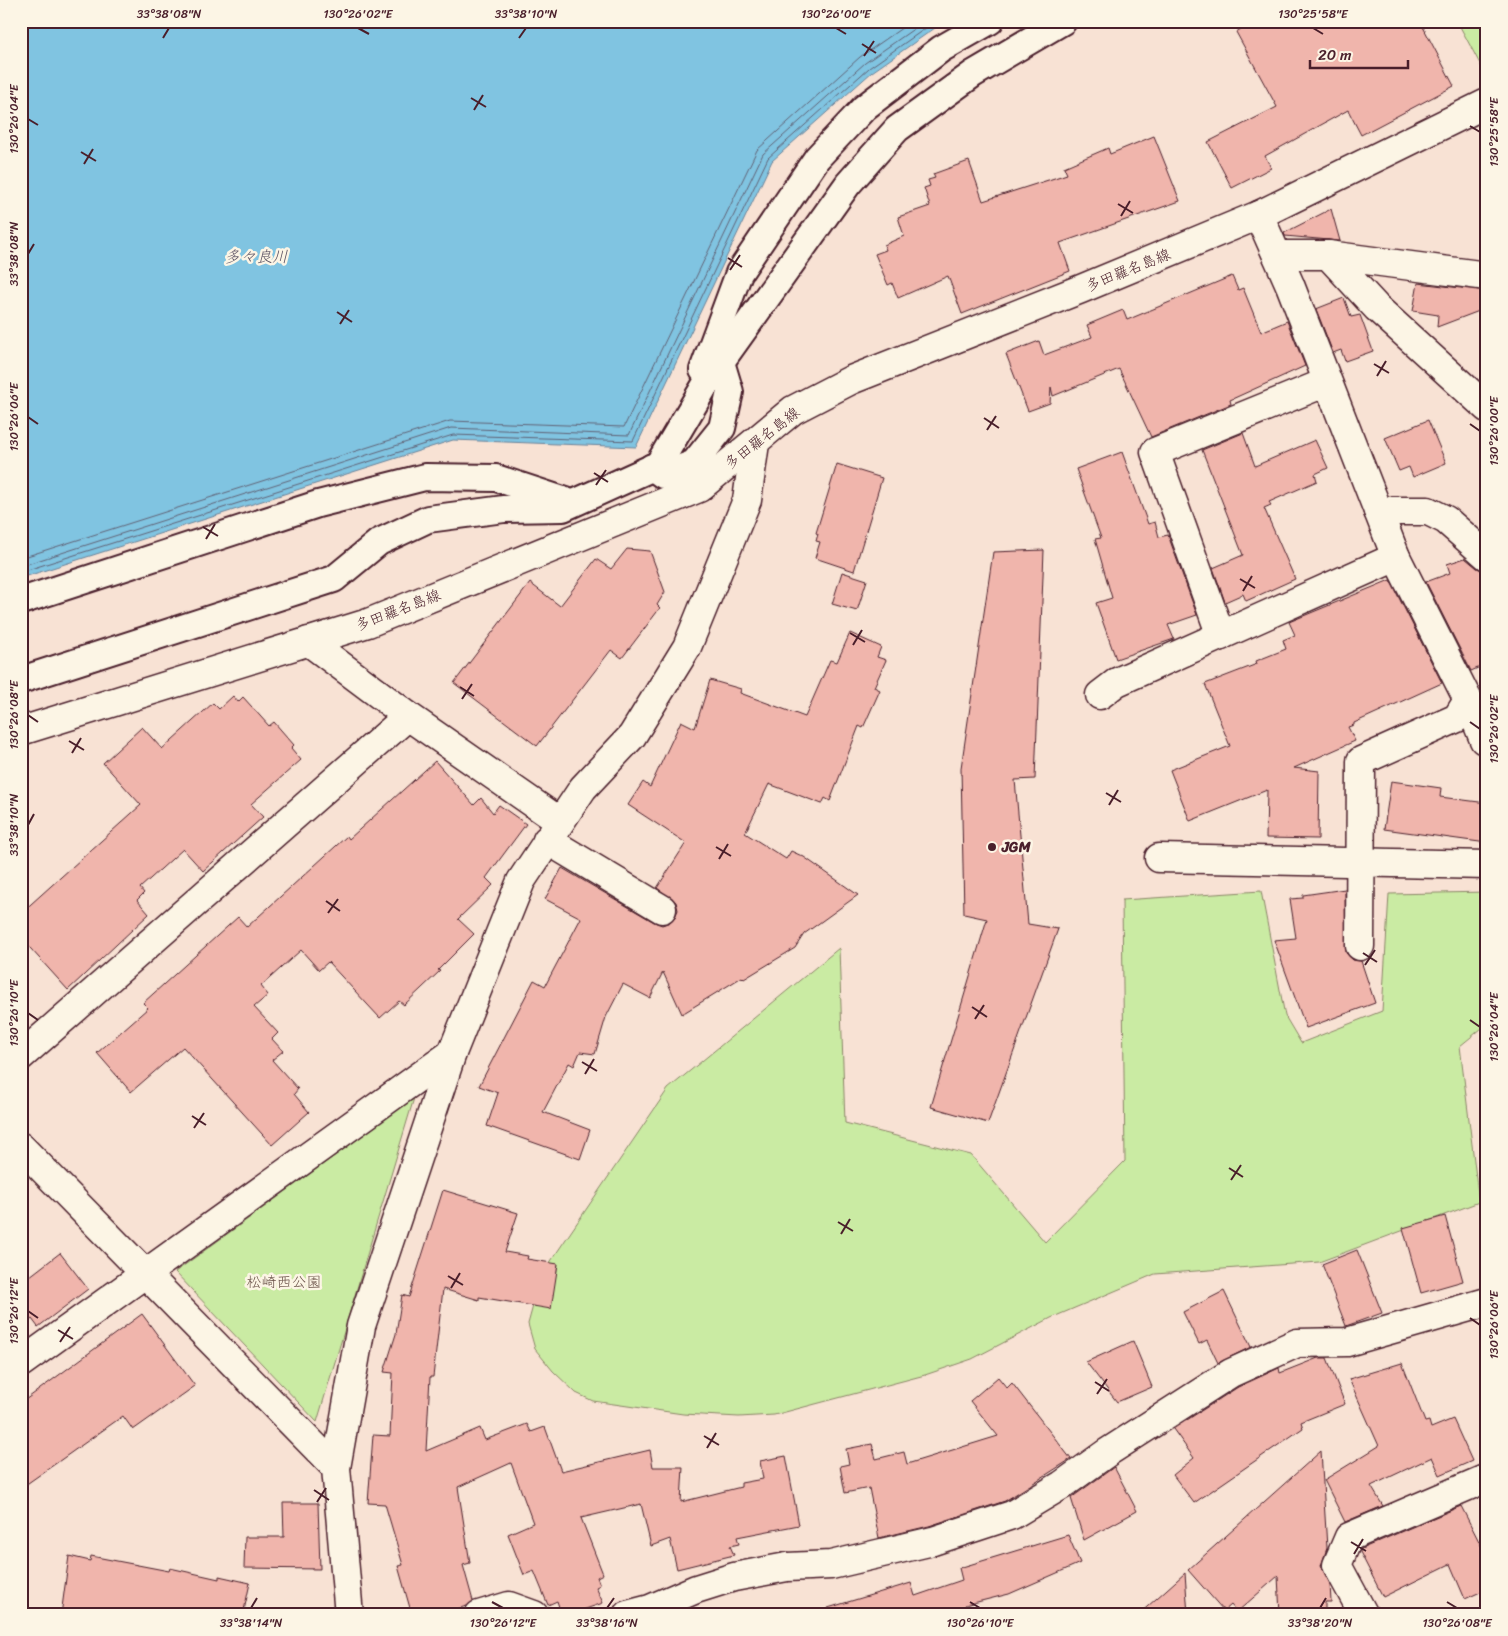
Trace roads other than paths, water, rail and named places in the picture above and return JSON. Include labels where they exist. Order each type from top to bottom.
[{"type":"street","points":[[685,419],[739,273],[817,158],[865,108],[941,49],[990,21]]},
{"type":"street","points":[[21,680],[334,579],[379,542],[428,519],[504,509],[563,508],[658,465],[720,362],[848,184],[898,129],[973,74],[1063,21]]},
{"type":"street","name":"多田羅名島線","points":[[21,731],[368,623],[699,488],[793,410],[851,380],[1259,216],[1487,103]]},
{"type":"street","points":[[1259,216],[1277,255],[1396,557],[1468,700],[1484,740]]},
{"type":"street","points":[[1277,255],[1328,255],[1487,276]]},
{"type":"street","points":[[1328,255],[1377,308],[1487,408]]},
{"type":"street","points":[[652,467],[662,475],[694,462],[722,428],[730,392],[720,362]]},
{"type":"street","points":[[1222,636],[1154,452],[1327,382]]},
{"type":"street","points":[[349,1615],[336,1468],[361,1326],[452,1053],[521,881],[553,830],[583,788],[632,736],[687,647],[746,500],[755,443]]},
{"type":"street","points":[[21,601],[318,504],[425,477],[496,478],[574,503]]},
{"type":"street","points":[[1378,511],[1428,511],[1446,520],[1487,556]]},
{"type":"street","points":[[1100,695],[1117,682],[1396,557]]},
{"type":"street","points":[[308,641],[408,716],[553,830],[662,908]]},
{"type":"street","points":[[1360,946],[1361,761],[1457,718],[1468,700]]},
{"type":"street","points":[[21,1056],[408,716]]},
{"type":"street","points":[[1159,858],[1487,865]]},
{"type":"street","points":[[21,1363],[452,1053]]},
{"type":"street","points":[[21,1147],[336,1468]]},
{"type":"street","points":[[627,1615],[650,1609],[696,1589],[734,1577],[787,1567],[831,1565],[933,1541],[1012,1515],[1062,1486],[1108,1452],[1231,1373],[1297,1343],[1347,1342],[1487,1302]]},
{"type":"street","points":[[1364,1615],[1337,1565],[1349,1537],[1487,1478]]},
{"type":"street","points":[[479,1615],[509,1606],[534,1615]]},
{"type":"water","name":"多々良川","points":[[21,21],[945,21],[872,72],[772,161],[636,447],[453,440],[21,578]]},
{"type":"place","name":"JGM","points":[[992,847]]},
{"type":"park label","name":"松崎西公園","points":[[284,1282]]}]
